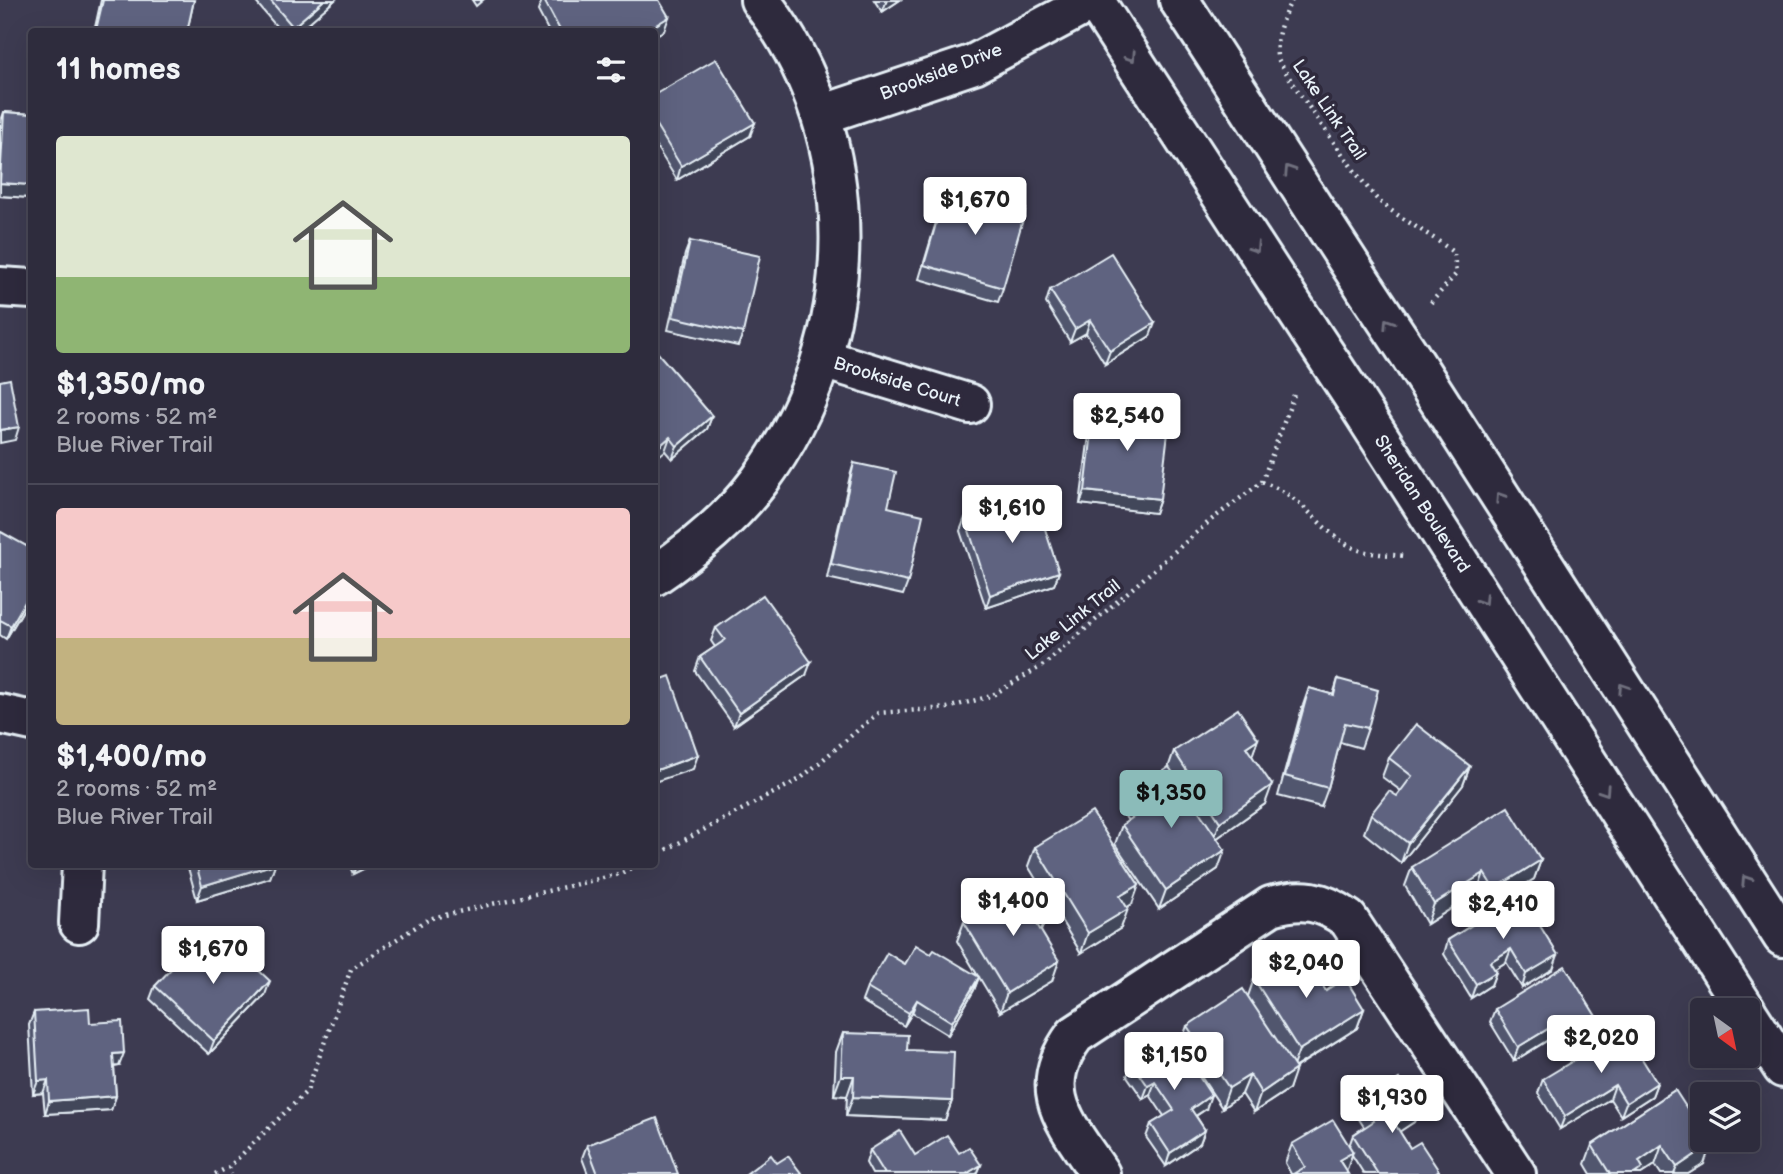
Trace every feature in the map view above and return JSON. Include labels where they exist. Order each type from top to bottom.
[{"type":"main road","points":[[658,573],[686,555],[723,523],[759,481],[787,441],[823,359],[838,290],[841,229],[835,173],[821,115],[803,69],[760,0]]},
{"type":"main road","name":"Brookside Drive","points":[[821,115],[974,64],[1094,0]]},
{"type":"main road","name":"Sheridan Boulevard","points":[[1094,0],[1354,398],[1738,998]]},
{"type":"main road","points":[[1179,0],[1783,937]]},
{"type":"main road","points":[[0,287],[28,289]]},
{"type":"main road","name":"Brookside Court","points":[[823,359],[970,404]]},
{"type":"main road","points":[[0,714],[28,720]]},
{"type":"main road","points":[[79,923],[82,868]]},
{"type":"main road","points":[[1100,1174],[1062,1116],[1039,1094],[1054,1075],[1061,1053],[1075,1035],[1271,906],[1292,887],[1328,905],[1348,919],[1516,1174]]},
{"type":"main road","name":"Sheridan Boulevard","points":[[1760,1032],[1783,1068]]},
{"type":"path","name":"Lake Link Trail","points":[[1292,0],[1279,30],[1277,58],[1361,181],[1378,200],[1429,232],[1454,253],[1456,274],[1428,306]]},
{"type":"path","points":[[1294,395],[1262,482],[1282,489],[1312,512],[1334,536],[1353,548],[1405,556]]},
{"type":"path","name":"Lake Link Trail","points":[[658,854],[800,779],[878,713],[947,708],[990,696],[1045,664],[1211,520],[1262,482]]},
{"type":"path","points":[[215,1174],[229,1167],[307,1091],[351,969],[428,919],[620,874],[631,868]]},
{"type":"path","points":[[229,1167],[231,1174]]},
{"type":"building","points":[[103,0],[194,0],[188,28],[96,28]]},
{"type":"building","points":[[270,0],[324,0],[293,27]]},
{"type":"building","points":[[544,0],[659,0],[669,17],[651,28],[559,28]]},
{"type":"building","points":[[716,59],[755,123],[681,166],[658,129],[658,93]]},
{"type":"building","points":[[4,112],[28,114],[28,185],[0,183]]},
{"type":"building","points":[[947,186],[1026,209],[1003,288],[924,265]]},
{"type":"building","points":[[690,241],[760,256],[743,333],[673,317]]},
{"type":"building","points":[[1111,253],[1155,323],[1110,351],[1090,320],[1075,329],[1050,290]]},
{"type":"building","points":[[658,353],[712,416],[677,446],[670,437],[658,448]]},
{"type":"building","points":[[10,379],[19,427],[0,430],[0,381]]},
{"type":"building","points":[[1095,407],[1170,416],[1160,499],[1085,491]]},
{"type":"building","points":[[854,463],[896,472],[888,507],[923,515],[908,582],[831,564]]},
{"type":"building","points":[[1034,495],[1059,572],[990,595],[965,518]]},
{"type":"building","points":[[0,533],[28,547],[28,597],[11,626],[0,620]]},
{"type":"building","points":[[763,595],[811,662],[739,713],[700,657],[725,640],[716,628]]},
{"type":"building","points":[[670,676],[698,755],[658,770],[658,680]]},
{"type":"building","points":[[1338,679],[1378,690],[1368,728],[1345,723],[1328,788],[1285,776],[1309,688],[1334,695]]},
{"type":"building","points":[[1238,709],[1258,739],[1246,747],[1272,785],[1220,822],[1174,751]]},
{"type":"building","points":[[1416,724],[1470,766],[1408,843],[1371,814],[1389,791],[1397,796],[1412,776],[1389,758]]},
{"type":"building","points":[[1169,767],[1225,850],[1166,890],[1122,825],[1142,811],[1130,794]]},
{"type":"building","points":[[1508,807],[1541,860],[1494,889],[1484,873],[1434,904],[1412,867]]},
{"type":"building","points":[[1092,812],[1139,885],[1120,896],[1128,909],[1088,933],[1035,847]]},
{"type":"building","points":[[197,868],[262,868],[202,886]]},
{"type":"building","points":[[1028,882],[1047,914],[1035,921],[1059,961],[1007,993],[964,922]]},
{"type":"building","points":[[1521,895],[1558,955],[1526,974],[1511,949],[1490,962],[1496,972],[1476,984],[1448,940]]},
{"type":"building","points":[[221,935],[270,981],[214,1041],[155,986],[188,951],[197,960]]},
{"type":"building","points":[[916,945],[931,954],[934,950],[979,977],[952,1022],[917,1000],[909,1013],[867,988],[887,953],[905,964]]},
{"type":"building","points":[[1300,950],[1326,991],[1345,978],[1364,1009],[1299,1050],[1254,979]]},
{"type":"building","points":[[1565,966],[1602,1026],[1574,1043],[1561,1021],[1518,1047],[1495,1009]]},
{"type":"building","points":[[1243,989],[1296,1069],[1261,1093],[1250,1075],[1229,1088],[1187,1026]]},
{"type":"building","points":[[89,1008],[90,1023],[122,1021],[124,1053],[113,1054],[116,1096],[49,1101],[48,1080],[38,1081],[34,1012]]},
{"type":"building","points":[[1624,1030],[1657,1083],[1626,1103],[1615,1085],[1565,1116],[1543,1079]]},
{"type":"building","points":[[843,1033],[908,1035],[907,1050],[954,1052],[952,1101],[853,1097],[854,1076],[841,1076]]},
{"type":"building","points":[[1172,1036],[1211,1095],[1191,1109],[1205,1130],[1170,1153],[1151,1124],[1174,1110],[1155,1082],[1148,1086],[1132,1063]]},
{"type":"building","points":[[1399,1079],[1419,1109],[1395,1124],[1410,1148],[1420,1142],[1439,1171],[1435,1174],[1378,1174],[1353,1135],[1374,1121],[1362,1103]]},
{"type":"building","points":[[1675,1090],[1690,1113],[1690,1152],[1699,1152],[1677,1167],[1662,1145],[1639,1161],[1643,1168],[1634,1174],[1610,1174],[1592,1145]]},
{"type":"building","points":[[657,1118],[678,1174],[598,1174],[587,1145]]},
{"type":"building","points":[[1333,1120],[1353,1152],[1339,1160],[1348,1174],[1293,1174],[1305,1167],[1292,1144]]},
{"type":"building","points":[[900,1131],[915,1155],[947,1135],[959,1153],[969,1147],[981,1165],[966,1174],[885,1174],[870,1150]]},
{"type":"building","points":[[771,1155],[777,1163],[788,1156],[801,1173],[746,1174]]}]
